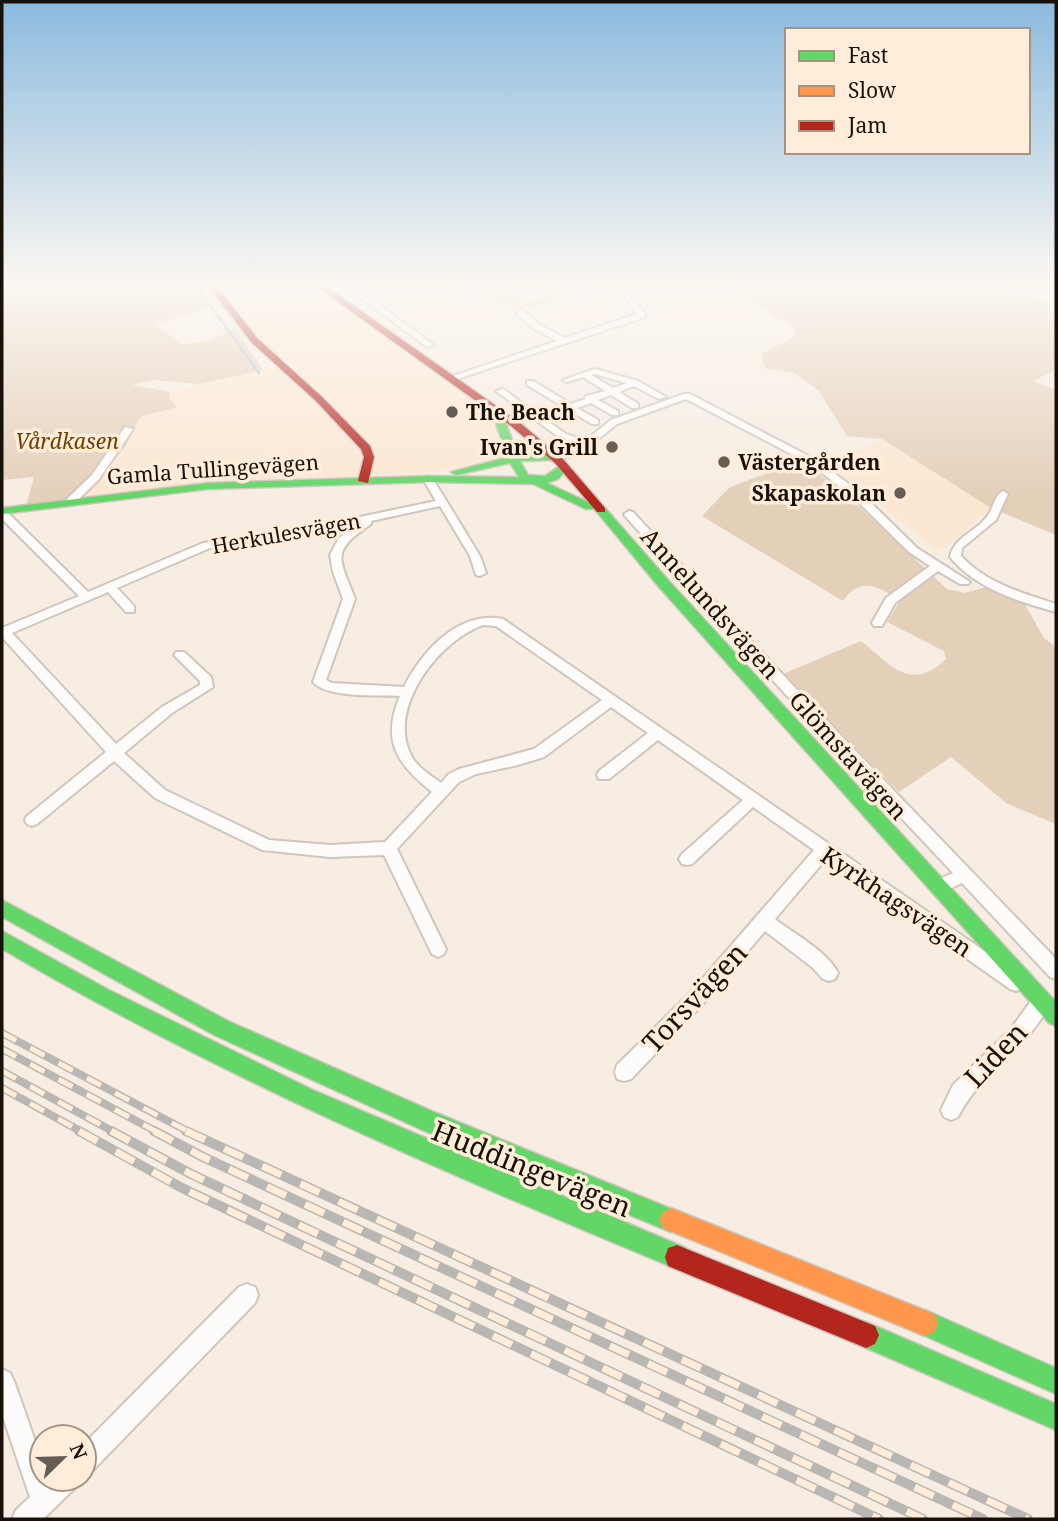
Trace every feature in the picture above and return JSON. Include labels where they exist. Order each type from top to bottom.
[{"type":"main road","points":[[270,355],[319,399],[366,448],[369,457],[364,481]]},
{"type":"main road","name":"Glömstavägen","points":[[417,355],[490,407],[556,461],[1056,1016]]},
{"type":"main road","name":"Glömstavägen","points":[[490,407],[509,433],[519,474],[577,499],[610,523]]},
{"type":"main road","points":[[514,458],[556,461],[554,478],[533,481]]},
{"type":"main road","name":"Gamla Tullingevägen","points":[[428,479],[514,458]]},
{"type":"main road","name":"Gamla Tullingevägen","points":[[2,512],[188,487],[428,479],[533,481]]},
{"type":"main road","name":"Huddingevägen","points":[[2,908],[232,1033],[481,1144],[944,1330],[1056,1381]]},
{"type":"main road","name":"Huddingevägen","points":[[2,939],[208,1052],[423,1152],[762,1291],[1056,1417]]},
{"type":"street","points":[[451,379],[522,355]]},
{"type":"street","points":[[567,380],[595,371],[635,383],[662,397]]},
{"type":"street","points":[[585,374],[635,406]]},
{"type":"street","points":[[530,383],[594,422]]},
{"type":"street","points":[[538,419],[635,383]]},
{"type":"street","points":[[500,391],[563,436],[586,444]]},
{"type":"street","points":[[556,461],[578,451],[614,422],[688,396],[815,463],[858,496],[905,544],[964,582]]},
{"type":"street","points":[[589,398],[615,413]]},
{"type":"street","points":[[71,501],[96,477],[128,429]]},
{"type":"street","points":[[428,479],[475,556],[480,573]]},
{"type":"street","points":[[1003,494],[992,518],[954,551],[961,565],[990,584],[1056,608]]},
{"type":"street","name":"Herkulesvägen","points":[[3,633],[217,542],[374,518],[441,503]]},
{"type":"street","points":[[2,512],[86,596]]},
{"type":"street","name":"Annelundsvägen","points":[[629,514],[793,694],[1056,971]]},
{"type":"street","points":[[374,518],[346,536],[336,550],[334,563],[349,599],[348,610],[319,679],[323,686],[330,687],[408,691],[399,715],[402,750],[405,759],[440,790]]},
{"type":"street","points":[[878,623],[890,601],[900,597],[937,566]]},
{"type":"street","points":[[110,586],[130,609]]},
{"type":"street","name":"Kyrkhagsvägen","points":[[408,691],[445,642],[468,624],[486,620],[499,622],[609,702],[1042,1001]]},
{"type":"street","points":[[3,633],[114,751],[160,794],[267,846],[330,851],[389,848],[427,809],[440,790],[465,771],[527,759],[609,702]]},
{"type":"street","points":[[32,820],[167,710],[207,687],[206,680],[180,655]]},
{"type":"street","points":[[604,775],[656,734]]},
{"type":"street","points":[[687,859],[752,800]]},
{"type":"street","points":[[389,848],[438,949]]},
{"type":"street","name":"Torsvägen","points":[[624,1072],[696,999],[823,851]]},
{"type":"street","points":[[939,887],[966,874]]},
{"type":"street","name":"Torsvägen","points":[[763,920],[819,962],[829,973]]},
{"type":"street","name":"Liden","points":[[951,1110],[960,1092],[1016,1036],[1042,1001]]},
{"type":"street","points":[[98,1447],[247,1295]]},
{"type":"street","points":[[2,1381],[43,1499]]},
{"type":"street","points":[[25,1519],[50,1493]]},
{"type":"shaded area","points":[[276,355],[409,355],[482,407],[499,430],[503,442],[502,454],[481,464],[435,472],[177,485],[83,498],[125,447],[140,417],[177,407],[169,398],[170,392],[286,364]]},
{"type":"shaded area","points":[[882,439],[991,508],[940,552],[829,465]]},
{"type":"green space","name":"Vårdkasen","points":[[2,355],[253,355],[263,370],[199,384],[153,380],[132,385],[170,392],[169,398],[177,407],[140,417],[125,447],[83,498],[26,506],[34,477],[2,480]]},
{"type":"green space","points":[[761,355],[1056,355],[1056,370],[1033,381],[1056,390],[1056,535],[991,508],[882,439],[847,436],[819,391],[793,372],[766,369]]},
{"type":"green space","points":[[802,460],[857,505],[947,589],[965,593],[986,587],[1024,603],[1044,638],[1056,647],[1056,824],[1006,803],[951,757],[899,792],[783,674],[861,641],[892,666],[912,675],[934,669],[946,659],[944,651],[887,622],[900,601],[885,591],[863,586],[849,593],[843,601],[702,516],[730,487]]},
{"type":"waterway","points":[[246,355],[259,373]]},
{"type":"railway","points":[[2,1033],[189,1132]]},
{"type":"railway","points":[[2,1049],[157,1132]]},
{"type":"railway","points":[[2,1071],[114,1132]]},
{"type":"railway","points":[[2,1088],[82,1132]]},
{"type":"railway","points":[[79,1131],[182,1188],[879,1519]]},
{"type":"railway","points":[[111,1131],[191,1174],[923,1519]]},
{"type":"railway","points":[[154,1131],[203,1157],[983,1519]]},
{"type":"railway","points":[[186,1131],[1028,1519]]},
{"type":"traffic: fast","points":[[498,416],[518,470],[524,477],[545,480],[562,469]]},
{"type":"traffic: fast","points":[[456,472],[527,456],[551,457]]},
{"type":"traffic: fast","points":[[2,511],[208,486],[428,479],[532,481]]},
{"type":"traffic: fast","points":[[535,481],[590,507]]},
{"type":"traffic: fast","points":[[601,510],[664,584],[1056,1016]]},
{"type":"traffic: fast","points":[[2,908],[221,1028],[428,1121],[671,1220]]},
{"type":"traffic: fast","points":[[2,939],[102,997],[307,1099],[677,1257]]},
{"type":"traffic: fast","points":[[925,1323],[1056,1381]]},
{"type":"traffic: fast","points":[[866,1335],[1056,1417]]},
{"type":"traffic: slow","points":[[671,1220],[925,1323]]},
{"type":"traffic: jam","points":[[270,355],[319,399],[366,448],[369,457],[364,481]]},
{"type":"traffic: jam","points":[[417,355],[515,424],[559,461],[601,510]]},
{"type":"traffic: jam","points":[[677,1257],[866,1335]]},
{"type":"place","name":"The Beach","points":[[452,412]]},
{"type":"place","name":"Ivan's Grill","points":[[612,447]]},
{"type":"place","name":"Västergården","points":[[724,462]]},
{"type":"place","name":"Skapaskolan","points":[[900,493]]}]
